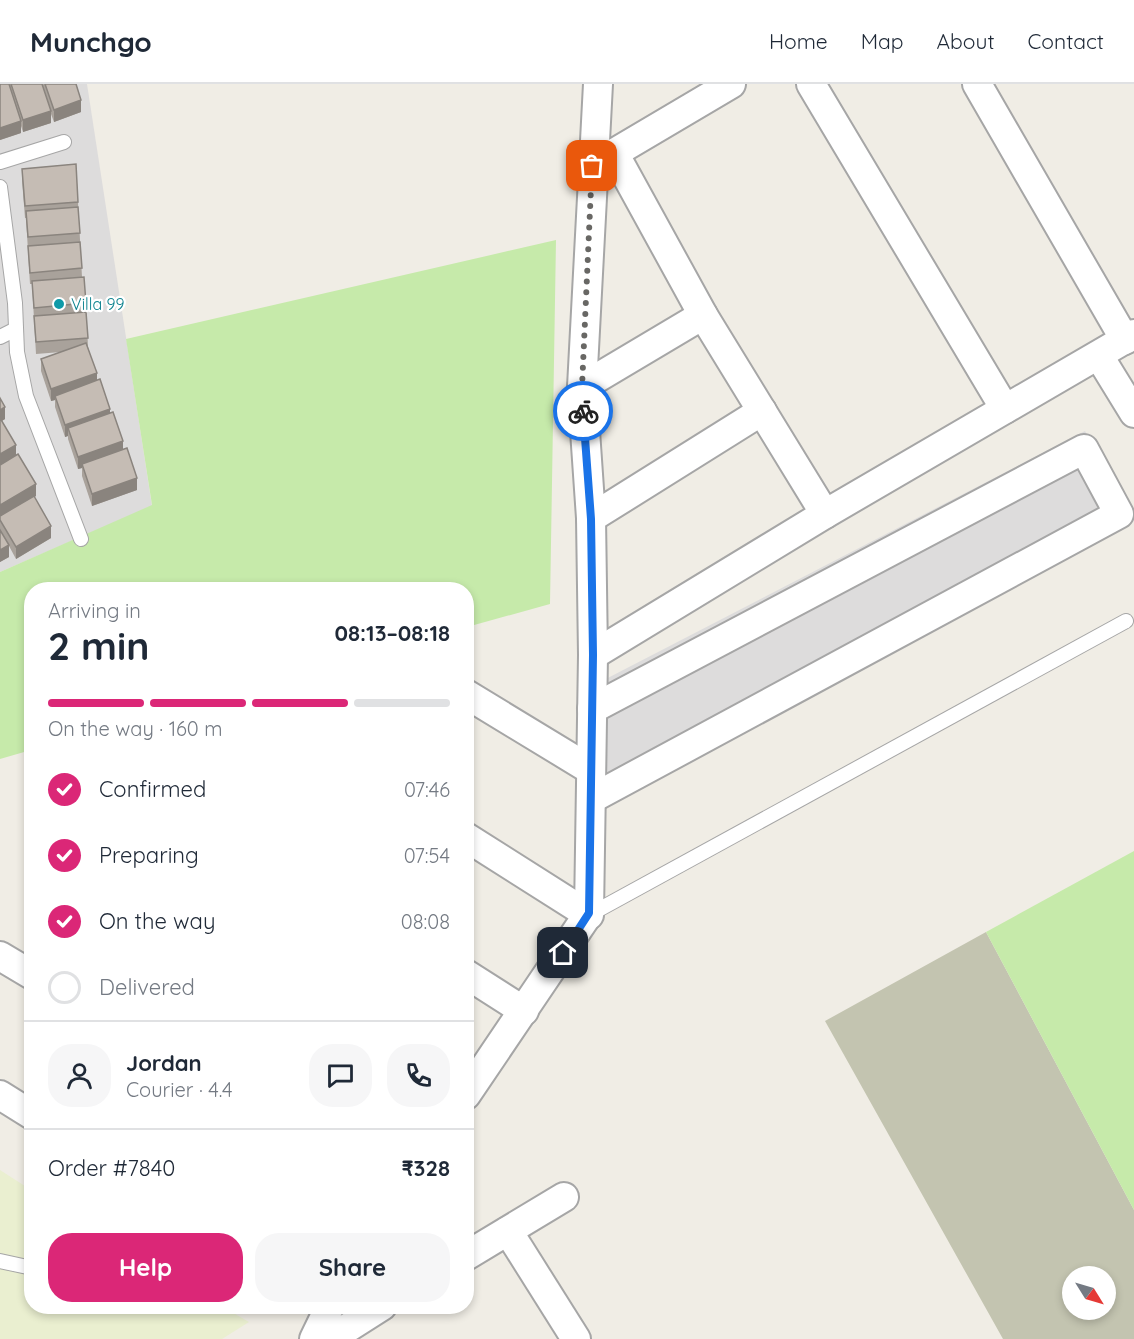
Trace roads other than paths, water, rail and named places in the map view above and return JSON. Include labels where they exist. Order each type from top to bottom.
[{"type":"street","points":[[474,1083],[589,915],[593,655],[591,519],[582,387],[603,160],[598,84]]},
{"type":"street","points":[[603,160],[731,84]]},
{"type":"street","points":[[810,84],[1005,409]]},
{"type":"street","points":[[593,655],[825,514],[1130,337],[977,84]]},
{"type":"street","points":[[603,160],[703,315],[825,514]]},
{"type":"street","points":[[582,387],[703,315]]},
{"type":"street","points":[[1100,356],[1134,413]]},
{"type":"street","points":[[591,519],[762,411]]},
{"type":"street","points":[[591,799],[1119,514],[1084,449],[592,709]]},
{"type":"street","points":[[474,699],[591,770]]},
{"type":"street","points":[[474,842],[589,915]]},
{"type":"street","points":[[0,956],[24,970]]},
{"type":"street","points":[[474,979],[524,1011]]},
{"type":"street","points":[[0,1095],[24,1110]]},
{"type":"street","points":[[474,1251],[564,1197]]},
{"type":"street","points":[[508,1231],[576,1339]]},
{"type":"street","points":[[314,1339],[326,1314]]},
{"type":"street","points":[[330,1339],[372,1322]]},
{"type":"lane","points":[[0,162],[64,142]]},
{"type":"lane","points":[[0,187],[17,352],[32,415],[81,539]]},
{"type":"lane","points":[[0,337],[16,329]]},
{"type":"lane","points":[[589,915],[1126,621]]},
{"type":"lane","points":[[0,1261],[24,1266]]},
{"type":"place","name":"Villa 99","points":[[59,304]]}]
